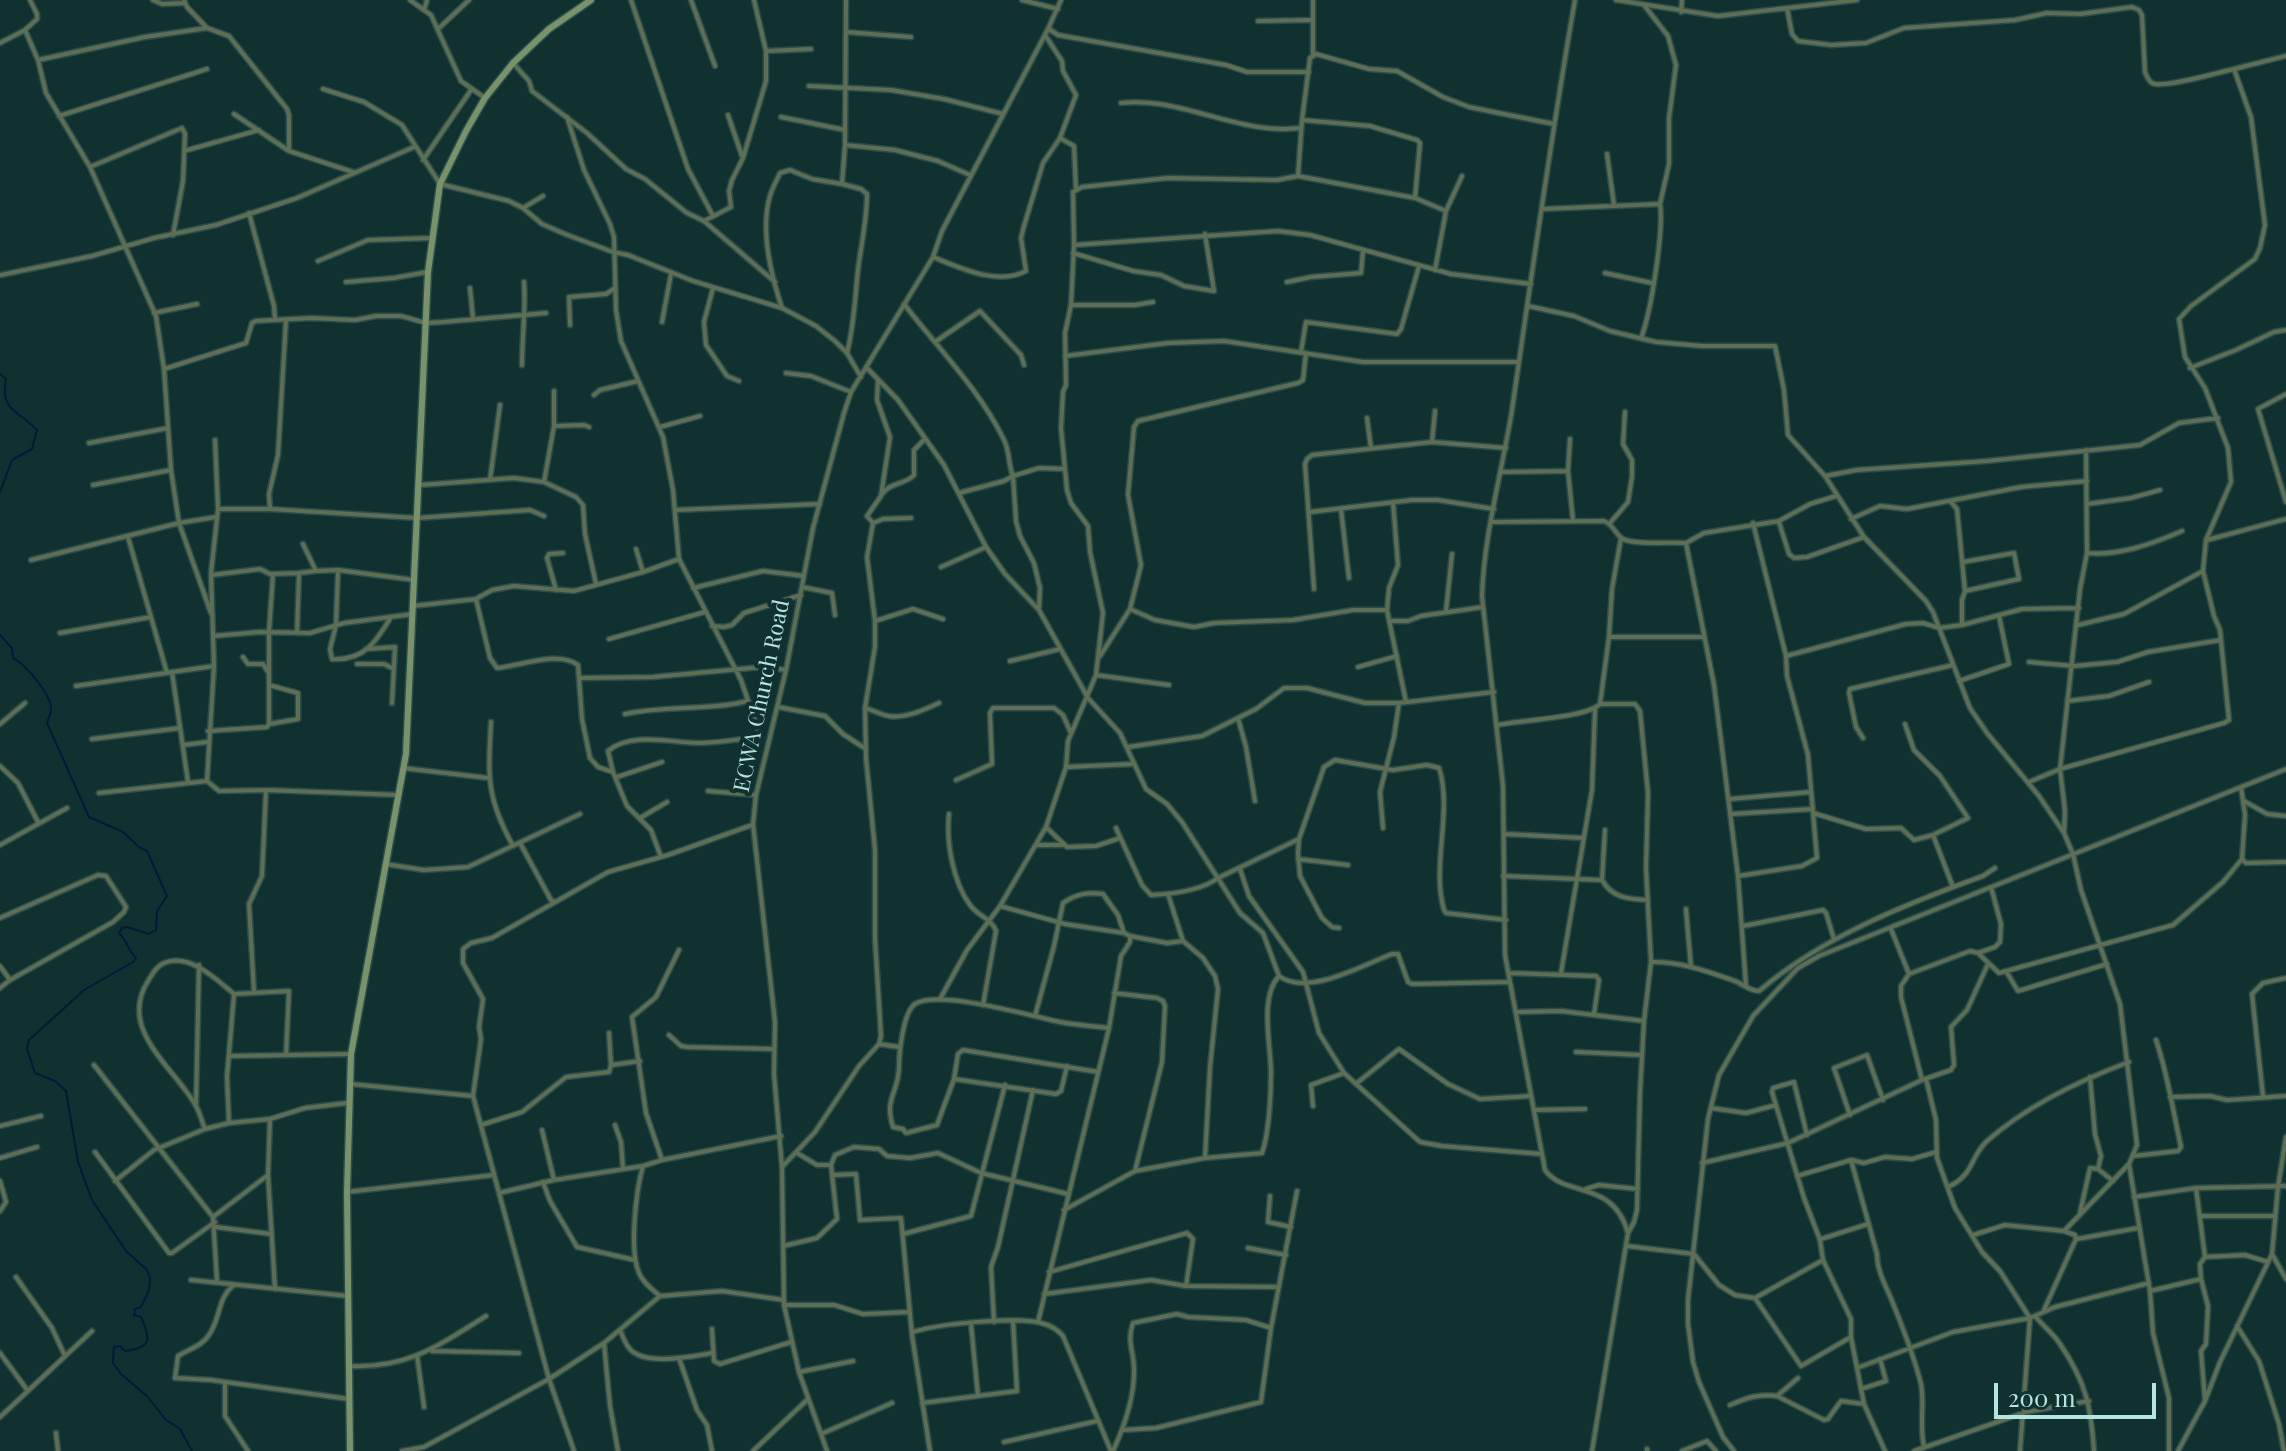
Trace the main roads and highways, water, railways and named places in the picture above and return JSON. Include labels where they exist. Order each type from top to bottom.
[{"type":"waterway","points":[[0,374],[6,379],[8,404],[37,430],[32,449],[12,460],[0,492]]},
{"type":"waterway","points":[[0,635],[12,648],[13,658],[31,673],[47,696],[51,710],[47,723],[89,817],[123,832],[147,851],[167,896],[157,911],[156,930],[149,934],[127,927],[119,933],[136,958],[133,962],[84,990],[29,1040],[27,1049],[35,1073],[55,1081],[66,1091],[78,1162],[92,1200],[126,1251],[147,1270],[150,1278],[149,1290],[134,1315],[141,1317],[147,1331],[147,1341],[134,1350],[114,1347],[113,1363],[148,1397],[165,1419],[180,1429],[192,1451]]}]
